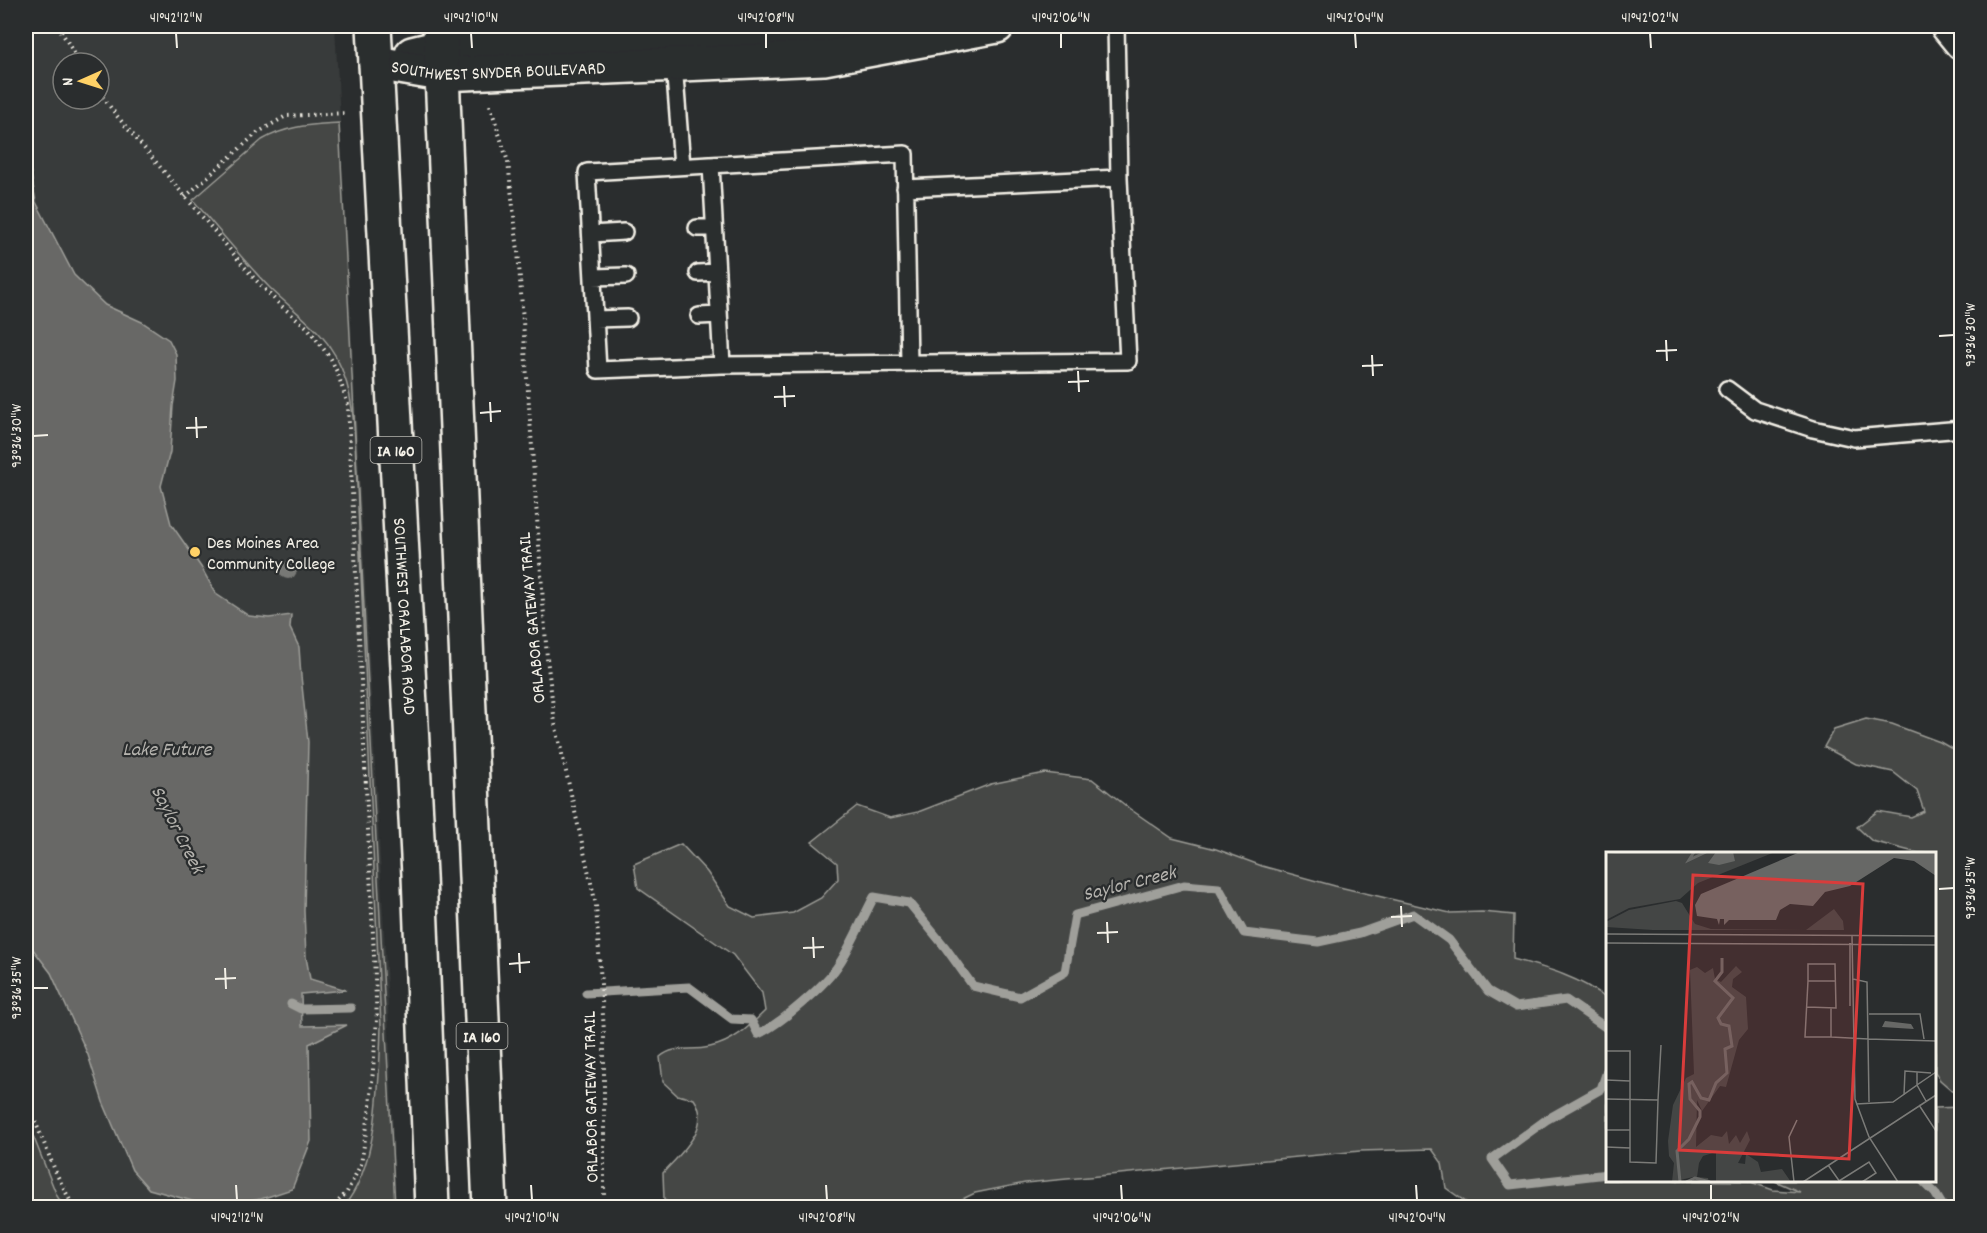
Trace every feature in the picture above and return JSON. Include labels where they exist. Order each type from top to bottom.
[{"type":"main road","name":"SOUTHWEST ORALABOR ROAD","points":[[374,26],[419,875],[432,1208]]},
{"type":"main road","name":"SOUTHWEST SNYDER BOULEVARD","points":[[376,63],[441,49],[682,42],[933,26]]},
{"type":"main road","name":"SOUTHWEST SNYDER BOULEVARD","points":[[441,49],[482,73],[682,42],[824,58],[997,26]]},
{"type":"main road","points":[[1948,26],[1962,43]]},
{"type":"main road","name":"IA 160","points":[[441,49],[490,1208]]},
{"type":"lane","points":[[909,363],[905,154],[587,172],[598,370],[722,365],[1128,361],[1119,178],[1116,26]]},
{"type":"lane","points":[[682,42],[682,166]]},
{"type":"lane","points":[[711,165],[722,365]]},
{"type":"lane","points":[[906,188],[1119,178]]},
{"type":"lane","points":[[697,228],[714,228]]},
{"type":"lane","points":[[591,234],[624,232]]},
{"type":"lane","points":[[698,273],[717,272]]},
{"type":"lane","points":[[593,277],[626,276]]},
{"type":"lane","points":[[699,316],[719,315]]},
{"type":"lane","points":[[595,319],[628,318]]},
{"type":"lane","points":[[1726,389],[1755,410],[1813,429],[1854,438],[1962,429]]},
{"type":"path","points":[[58,26],[73,51]]},
{"type":"path","name":"ORLABOR GATEWAY TRAIL","points":[[482,73],[508,162],[518,251],[547,658],[555,723],[596,905],[604,1032],[604,1208]]},
{"type":"path","points":[[111,108],[268,293],[308,328],[331,359],[348,405],[377,1020],[370,1107],[361,1164],[347,1192],[332,1208]]},
{"type":"path","points":[[185,197],[257,133],[286,116],[378,111]]},
{"type":"path","points":[[26,1099],[57,1175],[74,1208]]},
{"type":"shaded area","name":"Des Moines Area Community College","points":[[26,26],[335,26],[388,1006],[396,1207],[26,1207]]},
{"type":"shaded area","points":[[339,123],[395,1207],[343,1207],[355,1190],[370,1146],[378,1096],[381,1027],[355,440],[350,397],[342,370],[329,345],[259,276],[193,200],[262,140],[271,135],[300,127]]},
{"type":"shaded area","points":[[1866,719],[1892,724],[1940,742],[1961,754],[1961,1098],[1936,1074],[1936,852],[1914,852],[1872,841],[1857,827],[1878,811],[1911,817],[1924,811],[1917,791],[1893,772],[1856,764],[1824,747],[1834,729]]},
{"type":"shaded area","points":[[1045,773],[1092,779],[1172,838],[1216,849],[1262,866],[1335,886],[1450,913],[1482,912],[1514,915],[1513,959],[1574,979],[1606,998],[1606,1182],[1751,1182],[1773,1190],[1800,1192],[1777,1182],[1936,1182],[1936,1108],[1961,1107],[1961,1207],[1473,1207],[1446,1188],[1442,1163],[1432,1149],[1360,1151],[1025,1183],[975,1193],[946,1207],[673,1207],[664,1199],[663,1173],[686,1148],[700,1119],[699,1109],[694,1099],[677,1095],[663,1082],[660,1057],[677,1049],[703,1048],[726,1042],[747,1028],[765,1011],[762,993],[733,955],[638,888],[634,864],[681,844],[707,872],[730,906],[754,918],[793,913],[821,898],[838,879],[837,863],[812,842],[857,806],[890,818],[918,812],[991,784]]},
{"type":"shaded area","points":[[26,1118],[57,1196],[64,1207],[26,1207]]},
{"type":"water","name":"Lake Future","points":[[26,147],[36,202],[74,275],[105,305],[142,322],[169,340],[176,354],[177,381],[170,452],[161,486],[171,524],[201,567],[216,594],[249,616],[269,618],[291,615],[290,628],[299,647],[308,742],[304,911],[306,957],[310,979],[346,990],[301,994],[302,1026],[347,1025],[309,1044],[311,1141],[292,1189],[261,1199],[214,1207],[149,1189],[132,1170],[103,1102],[88,1055],[51,973],[26,940]]},
{"type":"waterway","name":"Saylor Creek","points":[[586,993],[689,987],[732,1019],[751,1020],[758,1034],[790,1013],[814,993],[833,972],[849,948],[874,897],[909,903],[973,986],[1020,997],[1065,972],[1075,915],[1184,885],[1219,888],[1244,933],[1318,942],[1360,933],[1413,914],[1449,940],[1488,991],[1516,1007],[1566,1000],[1606,1028]]},
{"type":"waterway","name":"Saylor Creek","points":[[291,1004],[301,1009],[351,1008]]},
{"type":"waterway","name":"Saylor Creek","points":[[1606,1074],[1601,1089],[1546,1120],[1492,1159],[1510,1185],[1606,1174]]},
{"type":"waterway","name":"Saylor Creek","points":[[1924,1182],[1935,1193],[1944,1208]]},
{"type":"place","name":"Des Moines Area Community College","points":[[195,552]]}]
